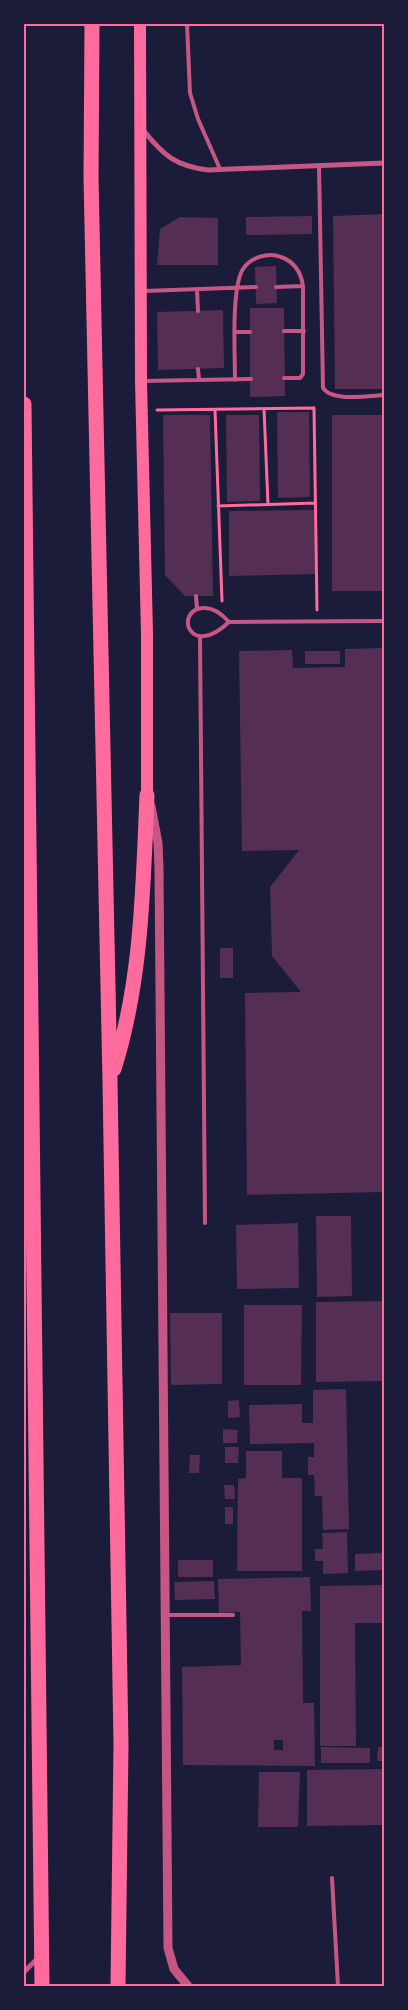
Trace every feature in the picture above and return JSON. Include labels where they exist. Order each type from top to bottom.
[{"type":"highway","points":[[92,24],[92,187],[121,1744],[118,1986]]},
{"type":"highway","points":[[24,404],[42,1986]]},
{"type":"highway","points":[[110,1082],[130,1011],[136,974],[148,795]]},
{"type":"highway","points":[[24,1073],[32,1090]]},
{"type":"main road","points":[[140,24],[141,381],[147,634],[148,795]]},
{"type":"street","points":[[140,126],[170,158],[189,168],[220,169],[384,163]]},
{"type":"street","points":[[148,795],[155,826],[159,868],[168,1948],[174,1969],[188,1986]]},
{"type":"street","points":[[24,1972],[42,1954]]},
{"type":"lane","points":[[187,24],[189,79],[193,106],[220,169]]},
{"type":"lane","points":[[319,165],[323,388],[326,392],[336,396],[384,396]]},
{"type":"lane","points":[[235,380],[237,289],[243,269],[250,261],[269,255],[284,258],[296,267],[301,276],[303,286],[303,374],[300,378],[284,378]]},
{"type":"lane","points":[[276,287],[303,286]]},
{"type":"lane","points":[[142,290],[256,287]]},
{"type":"lane","points":[[197,290],[198,311]]},
{"type":"lane","points":[[284,331],[304,331]]},
{"type":"lane","points":[[236,332],[250,332]]},
{"type":"lane","points":[[198,369],[199,380]]},
{"type":"lane","points":[[141,381],[251,379]]},
{"type":"lane","points":[[196,596],[197,609]]},
{"type":"lane","points":[[228,622],[222,614],[206,608],[191,612],[187,624],[189,631],[200,637],[219,631],[228,622],[384,620]]},
{"type":"lane","points":[[200,637],[205,1223]]},
{"type":"lane","points":[[164,1615],[233,1615]]},
{"type":"lane","points":[[332,1878],[338,1986]]},
{"type":"path","points":[[142,410],[314,408],[317,621]]},
{"type":"path","points":[[264,409],[268,504]]},
{"type":"path","points":[[215,410],[222,614]]},
{"type":"path","points":[[218,506],[315,503]]},
{"type":"building","points":[[384,214],[384,389],[335,389],[333,216]]},
{"type":"building","points":[[312,216],[312,234],[246,235],[246,217]]},
{"type":"building","points":[[180,217],[218,218],[218,265],[157,265],[160,229]]},
{"type":"building","points":[[276,266],[277,303],[256,304],[255,267]]},
{"type":"building","points":[[250,308],[284,308],[285,396],[250,397]]},
{"type":"building","points":[[223,310],[224,368],[158,370],[157,312]]},
{"type":"building","points":[[277,412],[309,412],[310,497],[278,498]]},
{"type":"building","points":[[163,415],[210,415],[213,596],[185,596],[165,575]]},
{"type":"building","points":[[226,415],[259,415],[260,501],[227,502]]},
{"type":"building","points":[[332,415],[384,415],[384,591],[332,591]]},
{"type":"building","points":[[314,510],[315,574],[229,576],[229,511]]},
{"type":"building","points":[[384,648],[384,1192],[247,1195],[245,993],[301,992],[272,956],[270,887],[299,850],[242,851],[239,651],[292,650],[293,668],[345,667],[345,649]]},
{"type":"building","points":[[305,651],[340,651],[340,664],[305,664]]},
{"type":"building","points":[[220,948],[233,948],[233,978],[220,978]]},
{"type":"building","points":[[316,1216],[351,1216],[352,1296],[317,1297]]},
{"type":"building","points":[[298,1223],[299,1288],[237,1289],[236,1225]]},
{"type":"building","points":[[384,1301],[384,1381],[316,1382],[316,1302]]},
{"type":"building","points":[[244,1305],[302,1305],[301,1385],[244,1385]]},
{"type":"building","points":[[170,1313],[222,1313],[222,1384],[171,1385]]},
{"type":"building","points":[[346,1389],[349,1529],[323,1530],[322,1496],[315,1496],[314,1475],[308,1475],[308,1457],[314,1457],[314,1443],[250,1444],[249,1405],[302,1404],[302,1423],[313,1423],[313,1390]]},
{"type":"building","points":[[239,1400],[240,1417],[228,1418],[228,1401]]},
{"type":"building","points":[[223,1429],[238,1430],[237,1443],[223,1443]]},
{"type":"building","points":[[225,1447],[239,1447],[238,1463],[225,1463]]},
{"type":"building","points":[[246,1451],[282,1451],[282,1478],[302,1478],[302,1571],[237,1571],[238,1479],[246,1478]]},
{"type":"building","points":[[190,1455],[200,1455],[199,1473],[189,1473]]},
{"type":"building","points":[[224,1485],[234,1485],[235,1499],[225,1499]]},
{"type":"building","points":[[225,1507],[233,1507],[233,1524],[225,1524]]},
{"type":"building","points":[[347,1532],[348,1573],[323,1574],[323,1561],[315,1561],[315,1549],[323,1549],[322,1533]]},
{"type":"building","points":[[384,1553],[384,1570],[355,1571],[355,1554]]},
{"type":"building","points":[[178,1560],[213,1560],[213,1577],[178,1577]]},
{"type":"building","points":[[310,1577],[311,1611],[302,1611],[303,1703],[314,1703],[315,1766],[183,1765],[182,1667],[241,1665],[240,1612],[219,1613],[218,1579]],"holes":[[[274,1740],[283,1740],[283,1750],[274,1750]]]},
{"type":"building","points":[[214,1581],[215,1599],[175,1600],[174,1582]]},
{"type":"building","points":[[384,1585],[384,1623],[355,1623],[356,1746],[320,1746],[320,1586]]},
{"type":"building","points":[[321,1747],[370,1748],[370,1763],[321,1763]]},
{"type":"building","points":[[378,1747],[384,1747],[384,1761],[377,1761]]},
{"type":"building","points":[[384,1769],[384,1825],[307,1826],[307,1770]]},
{"type":"building","points":[[259,1772],[300,1772],[298,1827],[258,1827]]}]
